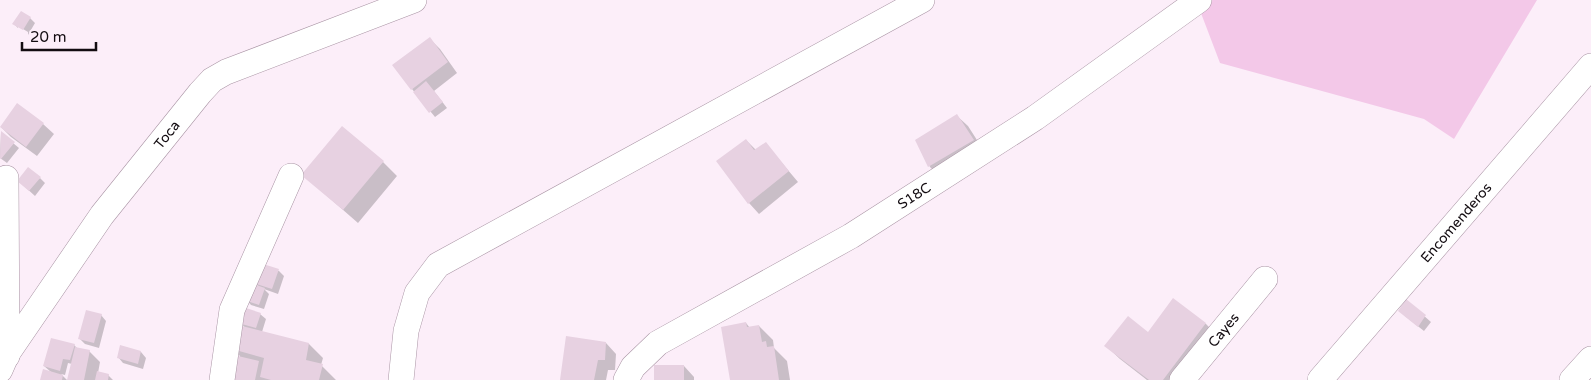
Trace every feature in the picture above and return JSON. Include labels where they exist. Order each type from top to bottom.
[{"type":"street","name":"Toca","points":[[3,362],[102,216],[200,92],[212,80],[226,72],[414,0]]},
{"type":"street","points":[[401,380],[406,331],[417,292],[438,265],[922,0]]},
{"type":"street","name":"S18C","points":[[626,380],[633,367],[658,343],[851,236],[1035,118],[1199,0]]},
{"type":"street","name":"Encomenderos","points":[[1320,380],[1591,66]]},
{"type":"street","points":[[222,380],[232,310],[291,176]]},
{"type":"street","points":[[6,178],[3,362],[12,374],[12,380]]},
{"type":"street","name":"Cayes","points":[[1182,380],[1265,279]]},
{"type":"street","points":[[1572,380],[1591,359]]},
{"type":"shaded area","points":[[1196,0],[1537,0],[1454,139],[1424,119],[1220,63]]},
{"type":"building","points":[[21,11],[31,17],[23,30],[12,24]]},
{"type":"building","points":[[430,37],[448,62],[411,90],[392,65]]},
{"type":"building","points":[[426,81],[443,102],[429,113],[413,92]]},
{"type":"building","points":[[17,103],[44,123],[26,147],[0,127]]},
{"type":"building","points":[[957,114],[974,140],[928,167],[915,140]]},
{"type":"building","points":[[342,126],[384,161],[343,210],[301,175]]},
{"type":"building","points":[[1,131],[15,142],[1,159],[0,158]]},
{"type":"building","points":[[746,139],[754,150],[766,142],[789,171],[748,204],[716,161]]},
{"type":"building","points":[[28,167],[41,177],[29,191],[17,181]]},
{"type":"building","points":[[260,263],[279,269],[272,289],[253,283]]},
{"type":"building","points":[[250,283],[265,288],[259,305],[244,300]]},
{"type":"building","points":[[1173,298],[1206,323],[1163,380],[1149,380],[1104,346],[1128,316],[1148,332]]},
{"type":"building","points":[[1406,299],[1426,315],[1418,327],[1398,311]]},
{"type":"building","points":[[243,307],[261,313],[256,328],[238,323]]},
{"type":"building","points":[[86,310],[102,314],[94,343],[78,339]]},
{"type":"building","points":[[746,322],[747,327],[759,325],[762,342],[766,341],[767,347],[774,346],[779,380],[730,380],[721,327]]},
{"type":"building","points":[[238,325],[309,343],[306,360],[323,364],[319,380],[271,380],[260,377],[264,358],[232,349]]},
{"type":"building","points":[[566,336],[606,342],[605,360],[598,360],[594,380],[560,380]]},
{"type":"building","points":[[51,338],[75,344],[70,360],[63,359],[60,371],[43,366]]},
{"type":"building","points":[[120,345],[141,351],[138,364],[117,358]]},
{"type":"building","points":[[75,347],[90,350],[84,380],[67,380]]},
{"type":"building","points":[[238,356],[259,361],[255,380],[232,380]]},
{"type":"building","points":[[654,365],[684,365],[684,380],[654,380]]},
{"type":"building","points":[[43,369],[63,375],[62,380],[40,380]]},
{"type":"building","points":[[97,371],[109,374],[108,380],[95,380]]}]
